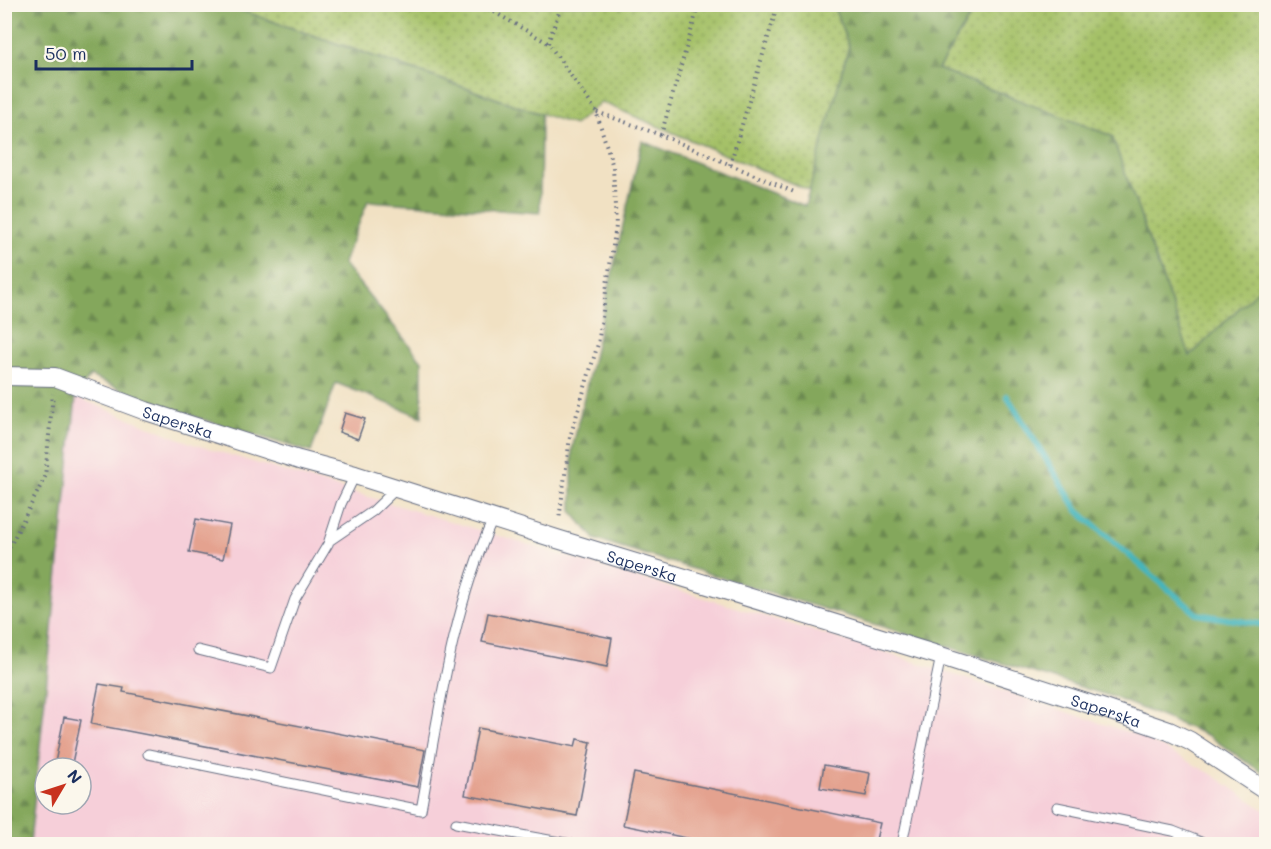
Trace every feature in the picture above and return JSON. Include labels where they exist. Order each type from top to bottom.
[{"type":"street","name":"Saperska","points":[[4,376],[55,377],[146,411],[299,460],[355,474],[556,539],[941,656],[1168,731],[1190,741],[1266,791]]},
{"type":"lane","points":[[198,650],[271,668],[295,599],[329,541],[341,504],[355,474]]},
{"type":"lane","points":[[329,541],[373,511],[396,489]]},
{"type":"lane","points":[[148,754],[421,810],[442,696],[467,587],[479,550],[493,519]]},
{"type":"lane","points":[[902,844],[941,656]]},
{"type":"lane","points":[[1057,807],[1173,831],[1206,844]]},
{"type":"lane","points":[[456,823],[571,844]]},
{"type":"path","points":[[478,4],[548,43],[596,111],[613,167],[616,226],[597,344],[570,437],[556,539]]},
{"type":"path","points":[[548,43],[562,4]]},
{"type":"path","points":[[661,135],[699,4]]},
{"type":"path","points":[[730,165],[778,4]]},
{"type":"path","points":[[596,111],[661,135],[794,192]]},
{"type":"path","points":[[4,558],[45,477],[55,377]]},
{"type":"shaded area","points":[[76,397],[193,444],[887,653],[1140,736],[1210,773],[1266,811],[1266,844],[30,843],[33,814],[33,816],[93,816],[93,756],[39,756]]},
{"type":"green space","points":[[5,5],[225,5],[541,114],[540,213],[368,201],[343,263],[422,361],[422,417],[336,383],[311,452],[165,408],[90,376],[76,397],[39,756],[33,756],[33,814],[30,843],[5,844]]},
{"type":"green space","points":[[225,5],[833,5],[849,46],[810,191],[601,102],[574,125]]},
{"type":"green space","points":[[833,5],[977,5],[938,69],[1112,136],[1190,356],[1266,282],[1266,775],[1207,735],[1113,697],[595,539],[572,512],[572,450],[642,141],[805,206],[849,46]]},
{"type":"green space","points":[[977,5],[1266,5],[1266,282],[1190,356],[1112,136],[938,69]]},
{"type":"building","points":[[345,413],[365,419],[358,439],[339,432]]},
{"type":"building","points":[[196,519],[230,525],[223,559],[189,552]]},
{"type":"building","points":[[488,613],[612,638],[607,667],[482,642]]},
{"type":"building","points":[[99,684],[124,688],[123,692],[425,750],[418,787],[91,724]]},
{"type":"building","points":[[64,717],[81,720],[74,756],[56,756]]},
{"type":"building","points":[[478,728],[575,747],[577,739],[591,742],[577,816],[465,795]]},
{"type":"building","points":[[824,765],[870,773],[866,796],[820,788]]},
{"type":"building","points":[[634,773],[880,823],[875,844],[716,844],[623,825]]},
{"type":"waterway","points":[[1007,396],[1078,511],[1197,614],[1266,625]]}]
